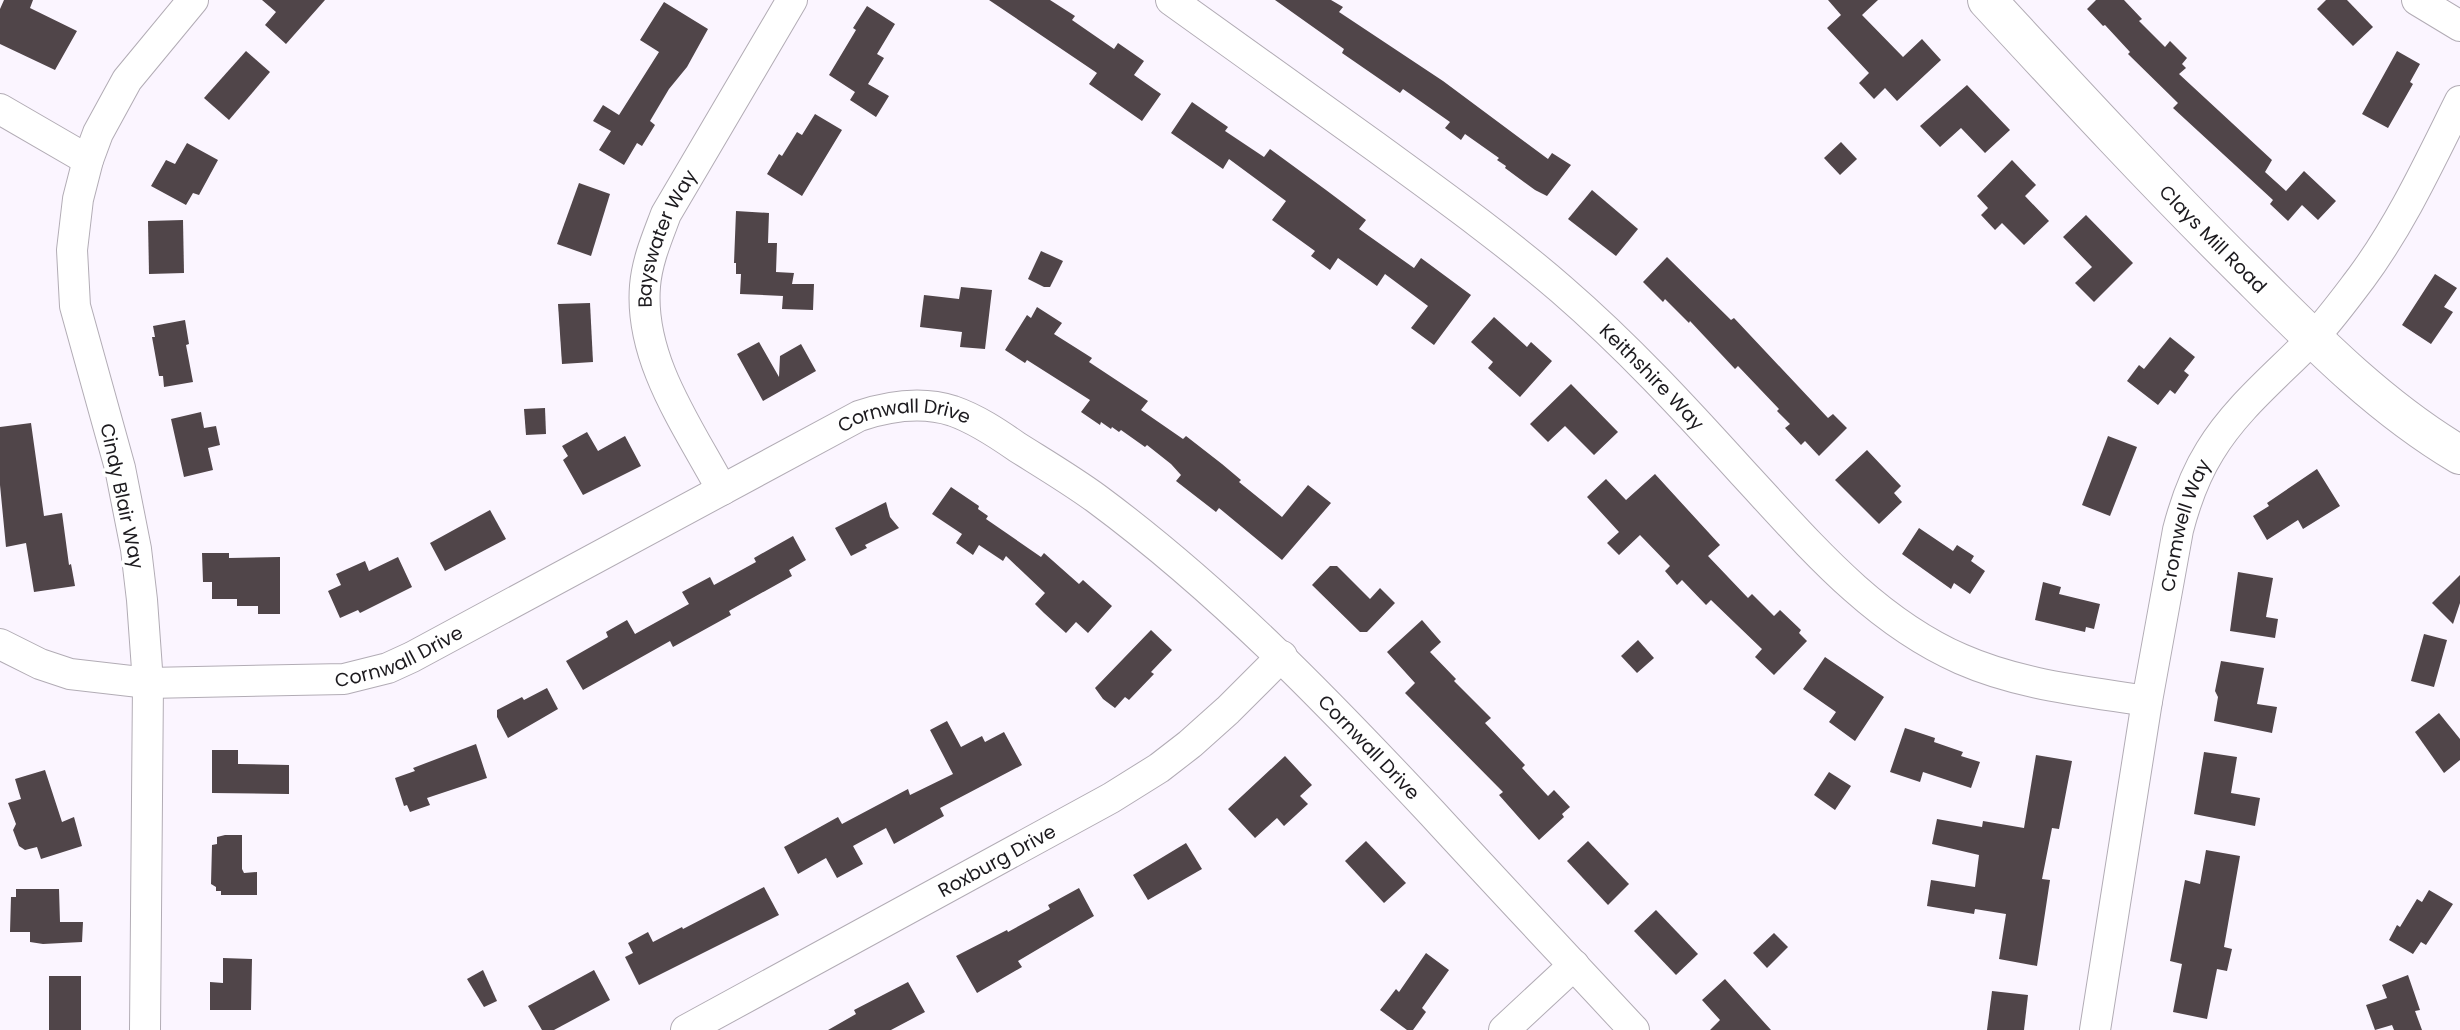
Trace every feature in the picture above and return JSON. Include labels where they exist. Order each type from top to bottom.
[{"type":"main road","name":"Clays Mill Road","points":[[1987,0],[2101,125],[2312,339],[2409,422],[2460,455]]},
{"type":"street","name":"Cindy Blair Way","points":[[145,1030],[148,683],[142,600],[136,549],[117,456],[75,306],[72,250],[78,199],[98,133],[127,80],[194,0]]},
{"type":"street","name":"Bayswater Way","points":[[722,490],[667,387],[649,336],[645,314],[645,286],[652,253],[666,214],[792,0]]},
{"type":"street","name":"Keithshire Way","points":[[1171,0],[1464,211],[1561,289],[1657,379],[1862,596],[1892,620],[1947,652],[1999,675],[2147,701]]},
{"type":"street","points":[[2417,0],[2460,26]]},
{"type":"street","name":"Cromwell Way","points":[[2095,1030],[2147,701],[2178,530],[2196,478],[2210,451],[2244,407],[2312,339],[2380,252],[2460,101]]},
{"type":"street","points":[[0,109],[88,160]]},
{"type":"street","name":"Cornwall Drive","points":[[0,644],[40,664],[70,674],[148,683],[344,679],[388,668],[412,657],[859,416],[900,406],[924,406],[951,411],[980,422],[1074,482],[1198,578],[1338,712],[1634,1030]]},
{"type":"street","name":"Roxburg Drive","points":[[686,1030],[1111,798],[1159,768],[1228,710],[1282,656]]},
{"type":"street","points":[[1504,1030],[1574,965]]},
{"type":"building","points":[[4,0],[33,0],[30,8],[77,31],[55,70],[0,44],[0,9]]},
{"type":"building","points":[[262,0],[325,0],[286,44],[265,25],[276,12]]},
{"type":"building","points":[[989,0],[1050,0],[1075,16],[1072,20],[1114,49],[1118,43],[1144,61],[1134,75],[1161,94],[1142,121],[1089,84],[1097,73]]},
{"type":"building","points":[[1275,0],[1331,0],[1343,7],[1339,12],[1443,81],[1548,159],[1552,153],[1571,165],[1547,196],[1535,190],[1505,168],[1506,166],[1497,160],[1499,158],[1465,134],[1461,140],[1445,128],[1450,122],[1403,89],[1400,93],[1342,53],[1344,49]]},
{"type":"building","points":[[1828,0],[1878,0],[1862,15],[1903,57],[1922,39],[1941,60],[1897,101],[1885,88],[1874,99],[1859,83],[1869,73],[1827,28],[1841,15]]},
{"type":"building","points":[[2096,0],[2124,0],[2142,19],[2139,21],[2165,47],[2170,41],[2187,58],[2182,64],[2186,68],[2179,74],[2272,160],[2265,172],[2286,191],[2304,171],[2336,201],[2318,220],[2302,205],[2288,221],[2270,204],[2273,200],[2173,108],[2178,103],[2087,9]]},
{"type":"building","points":[[2326,0],[2347,0],[2373,27],[2353,46],[2317,9]]},
{"type":"building","points":[[664,2],[708,29],[687,67],[669,89],[650,121],[655,125],[642,146],[637,143],[624,165],[599,150],[611,131],[593,121],[603,105],[619,115],[659,52],[640,40]]},
{"type":"building","points":[[867,6],[895,24],[877,54],[884,58],[868,84],[889,96],[876,117],[850,100],[855,92],[829,75]]},
{"type":"building","points":[[246,51],[270,72],[229,120],[204,98]]},
{"type":"building","points":[[2397,51],[2420,64],[2410,82],[2413,84],[2388,128],[2362,114]]},
{"type":"building","points":[[1967,85],[2010,130],[1985,153],[1961,128],[1940,147],[1920,126]]},
{"type":"building","points":[[1192,102],[1228,127],[1225,131],[1264,157],[1270,149],[1326,190],[1366,220],[1359,229],[1414,268],[1421,258],[1471,295],[1434,345],[1411,328],[1428,306],[1385,274],[1377,286],[1338,258],[1330,270],[1311,256],[1315,251],[1272,220],[1286,201],[1229,159],[1223,169],[1171,133]]},
{"type":"building","points":[[815,114],[842,130],[802,196],[767,174],[779,154],[782,156],[797,132],[802,135]]},
{"type":"building","points":[[1841,142],[1857,159],[1840,175],[1824,158]]},
{"type":"building","points":[[187,143],[218,160],[199,195],[193,193],[186,205],[151,186],[166,160],[175,164]]},
{"type":"building","points":[[2012,160],[2036,185],[2025,196],[2049,221],[2024,245],[2002,223],[1995,230],[1981,215],[1988,208],[1977,196]]},
{"type":"building","points":[[579,183],[610,194],[591,256],[557,244]]},
{"type":"building","points":[[1592,190],[1638,229],[1616,256],[1568,219]]},
{"type":"building","points":[[736,211],[769,213],[768,243],[777,243],[776,272],[794,273],[792,284],[814,284],[813,310],[782,309],[783,296],[740,294],[741,274],[736,274],[734,263]]},
{"type":"building","points":[[2086,215],[2133,263],[2094,302],[2075,283],[2092,267],[2063,237]]},
{"type":"building","points":[[183,220],[184,273],[149,274],[148,221]]},
{"type":"building","points":[[1041,251],[1063,261],[1050,287],[1028,279]]},
{"type":"building","points":[[1667,257],[1731,320],[1734,318],[1828,418],[1833,414],[1847,428],[1819,456],[1805,441],[1801,445],[1785,428],[1790,424],[1777,411],[1779,409],[1738,366],[1735,369],[1690,321],[1689,323],[1665,299],[1663,302],[1643,282]]},
{"type":"building","points":[[2435,274],[2457,288],[2444,307],[2453,312],[2431,344],[2402,325]]},
{"type":"building","points":[[961,287],[992,290],[985,349],[960,347],[962,332],[920,327],[924,295],[959,299]]},
{"type":"building","points":[[590,303],[593,362],[562,364],[558,304]]},
{"type":"building","points":[[1037,307],[1062,323],[1054,334],[1092,358],[1089,362],[1148,401],[1141,410],[1183,439],[1186,436],[1282,517],[1308,485],[1331,503],[1282,560],[1219,508],[1216,512],[1176,481],[1181,475],[1147,445],[1145,447],[1121,430],[1119,432],[1112,427],[1111,429],[1101,422],[1100,425],[1081,412],[1090,400],[1027,360],[1025,363],[1005,350],[1027,315],[1031,318]]},
{"type":"building","points":[[1494,317],[1527,347],[1531,342],[1552,361],[1520,397],[1488,368],[1493,362],[1471,342]]},
{"type":"building","points":[[185,320],[189,344],[186,345],[193,382],[164,387],[163,376],[159,376],[152,337],[155,337],[153,326]]},
{"type":"building","points":[[2170,337],[2195,357],[2184,371],[2189,375],[2175,394],[2170,390],[2158,405],[2127,381],[2139,365],[2144,369]]},
{"type":"building","points":[[759,342],[779,377],[780,356],[801,344],[816,371],[763,401],[737,354]]},
{"type":"building","points":[[1571,384],[1618,432],[1594,455],[1565,426],[1548,442],[1530,424]]},
{"type":"building","points":[[545,408],[546,434],[526,435],[524,409]]},
{"type":"building","points":[[201,412],[204,428],[216,426],[220,445],[208,448],[213,470],[184,477],[171,419]]},
{"type":"building","points":[[31,423],[44,516],[62,513],[69,565],[71,564],[75,586],[34,592],[26,543],[6,547],[0,485],[0,427]]},
{"type":"building","points":[[587,432],[598,451],[625,436],[641,466],[583,495],[563,460],[568,456],[562,446]]},
{"type":"building","points":[[2108,436],[2137,447],[2110,516],[2082,505]]},
{"type":"building","points":[[1867,450],[1901,486],[1894,493],[1902,502],[1879,524],[1835,480]]},
{"type":"building","points":[[2317,469],[2340,506],[2303,529],[2298,520],[2267,540],[2253,516],[2269,506],[2267,503]]},
{"type":"building","points":[[1655,474],[1720,545],[1708,556],[1748,598],[1752,594],[1774,616],[1780,610],[1801,630],[1799,633],[1807,641],[1774,675],[1755,657],[1762,649],[1711,600],[1706,605],[1682,580],[1677,585],[1665,571],[1670,566],[1640,535],[1619,555],[1607,543],[1619,532],[1587,497],[1606,479],[1626,500]]},
{"type":"building","points":[[951,487],[979,506],[978,509],[988,516],[986,519],[1041,557],[1044,553],[1079,584],[1083,580],[1112,606],[1088,633],[1076,622],[1066,633],[1044,613],[1035,604],[1045,593],[1006,556],[1003,561],[979,545],[973,555],[956,543],[962,534],[932,514]]},
{"type":"building","points":[[886,502],[890,517],[899,528],[865,545],[867,548],[851,556],[835,528]]},
{"type":"building","points":[[490,510],[506,539],[445,571],[430,543]]},
{"type":"building","points":[[1919,528],[1953,551],[1957,545],[1974,556],[1971,561],[1985,571],[1970,594],[1954,583],[1951,589],[1902,554]]},
{"type":"building","points":[[793,536],[806,560],[789,570],[792,576],[729,611],[731,615],[673,647],[670,641],[583,690],[566,661],[608,637],[606,632],[627,620],[635,634],[689,604],[682,592],[710,577],[714,585],[756,562],[754,558]]},
{"type":"building","points":[[202,553],[229,553],[229,558],[280,557],[280,614],[258,614],[258,606],[237,606],[237,599],[212,599],[212,582],[203,582]]},
{"type":"building","points":[[398,557],[412,587],[360,613],[358,610],[340,618],[328,591],[341,585],[336,574],[365,561],[369,571]]},
{"type":"building","points":[[1330,566],[1337,566],[1370,599],[1380,588],[1395,603],[1367,632],[1360,632],[1312,585]]},
{"type":"building","points":[[2238,572],[2273,578],[2266,617],[2278,619],[2275,638],[2230,631]]},
{"type":"building","points":[[2460,575],[2460,603],[2453,624],[2432,603]]},
{"type":"building","points":[[2043,582],[2061,587],[2059,594],[2100,604],[2094,629],[2086,627],[2085,632],[2035,620]]},
{"type":"building","points":[[1422,620],[1441,642],[1430,652],[1491,718],[1485,723],[1525,765],[1522,768],[1548,796],[1554,790],[1570,807],[1562,814],[1564,817],[1539,840],[1499,795],[1503,792],[1405,693],[1415,683],[1387,652]]},
{"type":"building","points":[[1151,630],[1172,650],[1129,700],[1125,697],[1115,708],[1103,699],[1095,688]]},
{"type":"building","points":[[2424,634],[2447,640],[2434,687],[2411,681]]},
{"type":"building","points":[[1638,640],[1654,658],[1637,673],[1621,656]]},
{"type":"building","points":[[1825,657],[1884,697],[1855,741],[1829,722],[1836,712],[1803,689]]},
{"type":"building","points":[[2221,661],[2264,668],[2257,704],[2277,707],[2272,733],[2214,721],[2218,697],[2215,691]]},
{"type":"building","points":[[547,688],[558,709],[508,738],[497,717],[497,710]]},
{"type":"building","points":[[2439,713],[2460,739],[2460,760],[2444,773],[2415,732]]},
{"type":"building","points":[[947,721],[961,747],[982,736],[985,742],[1004,732],[1022,765],[940,808],[944,816],[894,844],[886,828],[853,846],[863,864],[837,878],[826,858],[798,874],[784,847],[838,817],[842,824],[908,789],[910,795],[953,774],[930,730]]},
{"type":"building","points":[[1905,728],[1935,738],[1934,742],[1963,752],[1961,756],[1980,762],[1971,788],[1923,772],[1920,782],[1890,772]]},
{"type":"building","points":[[476,744],[487,778],[427,798],[430,805],[410,812],[407,805],[404,806],[395,778],[415,771],[413,768]]},
{"type":"building","points":[[212,750],[238,750],[238,764],[289,765],[289,794],[212,793]]},
{"type":"building","points":[[2204,752],[2237,757],[2231,793],[2260,798],[2255,826],[2194,814]]},
{"type":"building","points":[[2036,755],[2072,761],[2059,829],[2052,828],[2042,879],[2050,880],[2037,966],[1999,959],[2006,914],[1975,909],[1974,914],[1927,906],[1931,880],[1975,887],[1979,855],[1932,844],[1937,819],[1982,827],[1983,821],[2024,828]]},
{"type":"building","points":[[1285,756],[1312,785],[1300,796],[1308,804],[1284,826],[1277,818],[1255,838],[1228,809]]},
{"type":"building","points":[[45,770],[62,822],[74,817],[82,846],[41,859],[37,847],[25,850],[19,846],[13,830],[16,824],[8,803],[21,799],[15,779]]},
{"type":"building","points":[[1829,772],[1851,786],[1835,810],[1814,795]]},
{"type":"building","points":[[242,835],[242,869],[244,873],[257,872],[257,895],[221,895],[221,891],[216,891],[216,887],[211,884],[212,845],[217,844],[217,837]]},
{"type":"building","points":[[1366,841],[1406,883],[1384,903],[1345,861]]},
{"type":"building","points":[[1588,841],[1629,884],[1608,905],[1567,861]]},
{"type":"building","points":[[1186,843],[1202,869],[1148,900],[1133,875]]},
{"type":"building","points":[[2206,850],[2240,856],[2224,947],[2232,949],[2227,971],[2217,969],[2207,1019],[2173,1012],[2182,964],[2170,961],[2185,880],[2200,884]]},
{"type":"building","points":[[764,887],[779,915],[639,985],[625,957],[633,953],[628,943],[648,932],[653,942]]},
{"type":"building","points":[[1079,888],[1094,916],[1018,961],[1022,967],[977,993],[956,956],[1050,909],[1048,905]]},
{"type":"building","points":[[16,889],[59,889],[60,922],[83,922],[82,942],[43,944],[30,942],[30,932],[10,932],[11,897],[16,897]]},
{"type":"building","points":[[2429,890],[2453,904],[2426,945],[2421,942],[2413,954],[2389,940],[2417,899],[2422,902]]},
{"type":"building","points":[[1656,910],[1698,954],[1676,975],[1634,931]]},
{"type":"building","points":[[1774,933],[1788,947],[1767,968],[1753,953]]},
{"type":"building","points":[[1426,953],[1449,970],[1422,1008],[1426,1012],[1413,1030],[1407,1030],[1380,1010],[1396,989],[1399,992]]},
{"type":"building","points":[[223,958],[252,959],[251,1010],[210,1010],[210,982],[223,983]]},
{"type":"building","points":[[483,970],[497,1001],[484,1007],[467,979]]},
{"type":"building","points":[[594,970],[610,1000],[554,1030],[542,1030],[528,1006]]},
{"type":"building","points":[[2408,975],[2420,1010],[2415,1011],[2422,1030],[2394,1030],[2392,1025],[2375,1030],[2366,1005],[2387,998],[2382,985]]},
{"type":"building","points":[[49,976],[81,976],[81,1030],[49,1030]]},
{"type":"building","points":[[1725,979],[1771,1030],[1710,1030],[1720,1020],[1702,1000]]},
{"type":"building","points":[[908,982],[925,1012],[891,1030],[828,1030],[856,1014],[854,1010]]},
{"type":"building","points":[[1992,991],[2028,995],[2024,1030],[1987,1030]]}]
